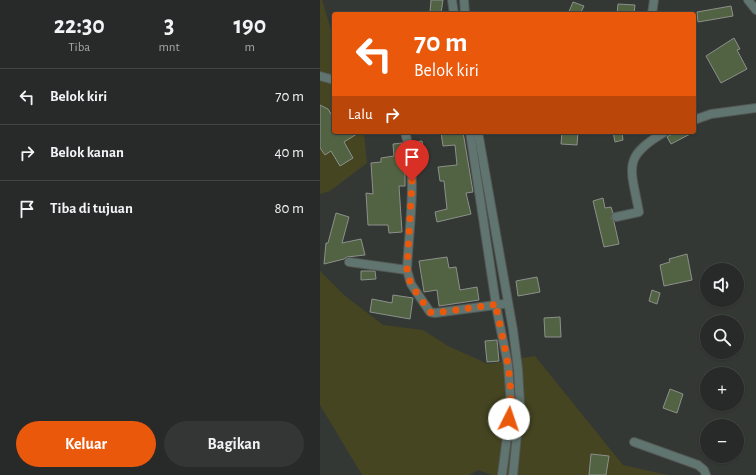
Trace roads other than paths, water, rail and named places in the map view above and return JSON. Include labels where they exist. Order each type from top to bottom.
[{"type":"street","points":[[452,0],[454,12]]},
{"type":"street","points":[[464,0],[466,12]]},
{"type":"street","points":[[652,12],[654,0]]},
{"type":"street","points":[[748,0],[756,10]]},
{"type":"street","points":[[320,76],[332,79]]},
{"type":"street","points":[[696,119],[711,114],[756,108]]},
{"type":"street","points":[[406,134],[408,141],[412,181],[407,270],[408,278],[416,292],[430,312],[435,313],[508,303]]},
{"type":"street","points":[[470,134],[498,304],[497,311],[508,365],[511,406],[502,475]]},
{"type":"street","points":[[478,134],[518,368],[520,404],[512,475]]},
{"type":"street","points":[[616,217],[639,212],[631,171],[633,158],[652,140],[662,134]]},
{"type":"street","points":[[349,262],[407,270]]},
{"type":"street","points":[[634,442],[698,465],[704,470],[706,475]]}]
